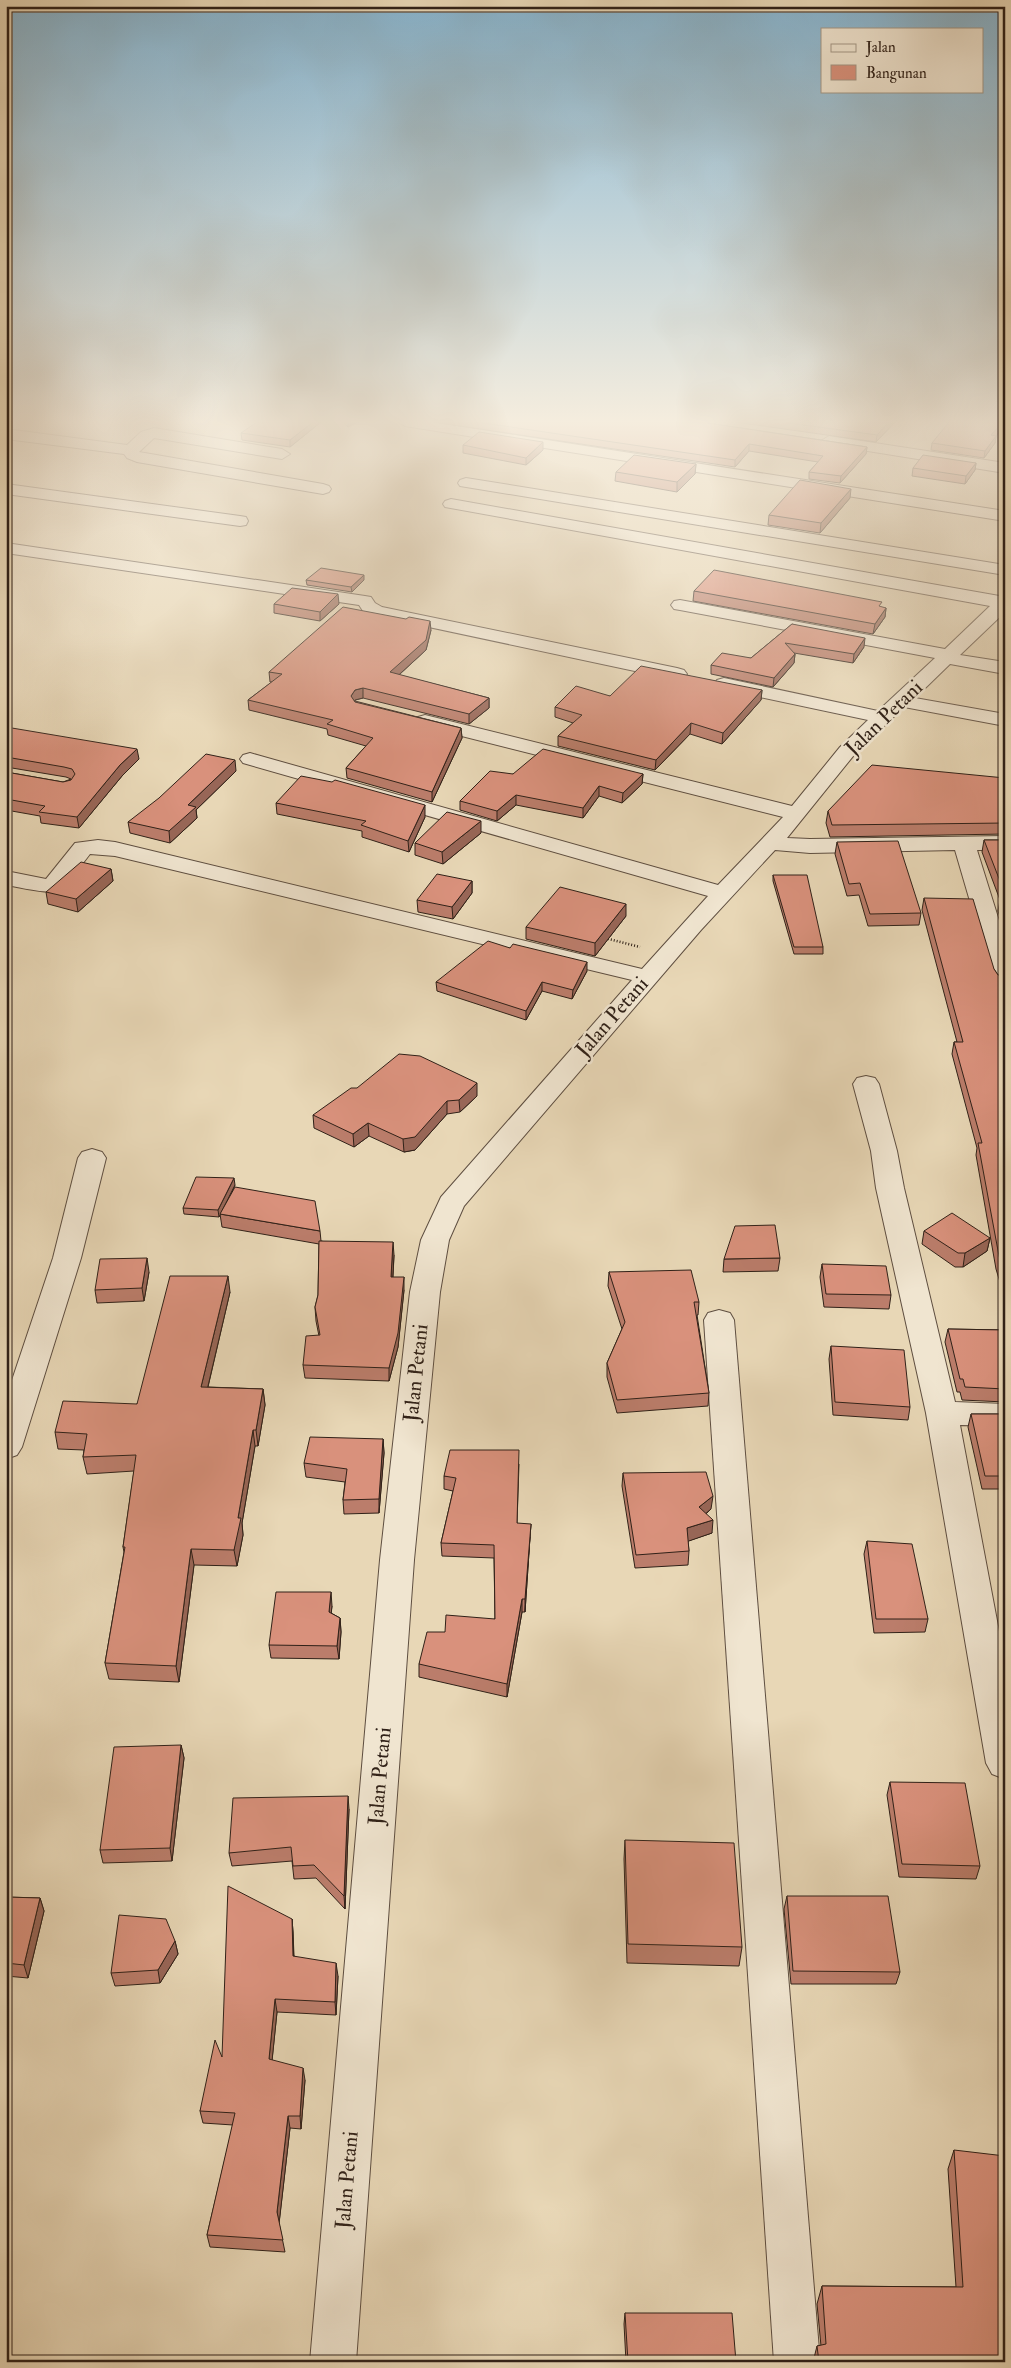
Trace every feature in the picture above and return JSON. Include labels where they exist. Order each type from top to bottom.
[{"type":"street","points":[[601,533],[1001,609]]},
{"type":"street","points":[[773,533],[1005,570]]},
{"type":"street","points":[[6,548],[365,601],[369,607],[377,611],[703,680],[892,709],[1005,720]]},
{"type":"street","points":[[680,605],[1005,668]]},
{"type":"street","name":"Jalan Petani","points":[[333,2362],[397,1560],[425,1292],[435,1240],[451,1203],[667,954],[724,893],[792,836],[847,751],[1001,609]]},
{"type":"street","points":[[402,715],[792,836],[964,844],[1005,844]]},
{"type":"street","points":[[250,760],[724,893]]},
{"type":"street","points":[[964,844],[1005,980]]},
{"type":"street","points":[[6,878],[49,886],[56,882],[83,848],[115,849],[647,978]]},
{"type":"street","points":[[866,1084],[884,1151],[890,1188],[942,1413],[1005,1763]]},
{"type":"street","points":[[6,1447],[67,1258],[92,1158]]},
{"type":"street","points":[[719,1320],[797,2362]]},
{"type":"street","points":[[942,1413],[1005,1415]]},
{"type":"path","points":[[601,937],[667,954]]},
{"type":"building","points":[[321,568],[364,575],[351,587],[306,580]]},
{"type":"building","points":[[714,570],[882,602],[879,606],[886,608],[875,624],[694,591]]},
{"type":"building","points":[[292,588],[338,594],[320,612],[274,604]]},
{"type":"building","points":[[343,607],[406,619],[409,617],[430,621],[426,640],[390,672],[489,698],[469,714],[363,688],[355,690],[351,696],[355,702],[461,728],[432,792],[346,768],[373,738],[327,724],[333,720],[248,700],[282,674],[269,672]]},
{"type":"building","points":[[792,624],[865,638],[854,654],[785,643],[795,654],[774,678],[711,665],[722,653],[751,658]]},
{"type":"building","points":[[641,666],[762,690],[723,733],[691,723],[656,760],[558,736],[582,715],[555,707],[576,686],[610,696]]},
{"type":"building","points":[[6,727],[137,749],[120,765],[77,817],[39,812],[45,806],[6,799],[6,772],[63,782],[71,780],[75,774],[72,769],[64,767],[6,757]]},
{"type":"building","points":[[543,749],[643,774],[623,793],[599,786],[583,808],[516,795],[497,811],[460,801],[490,771],[513,774]]},
{"type":"building","points":[[206,754],[235,760],[188,805],[196,807],[169,831],[128,822],[159,798]]},
{"type":"building","points":[[872,765],[1005,778],[1005,823],[832,825],[828,811]]},
{"type":"building","points":[[301,776],[332,782],[335,780],[425,805],[408,841],[361,825],[366,821],[276,803]]},
{"type":"building","points":[[447,812],[481,821],[442,852],[415,843]]},
{"type":"building","points":[[984,840],[1005,840],[1005,894]]},
{"type":"building","points":[[898,841],[921,913],[870,914],[860,883],[849,884],[837,842]]},
{"type":"building","points":[[81,862],[111,869],[76,899],[46,892]]},
{"type":"building","points":[[437,874],[472,881],[452,907],[417,900]]},
{"type":"building","points":[[773,875],[807,875],[823,947],[794,947]]},
{"type":"building","points":[[560,887],[626,904],[595,943],[526,927]]},
{"type":"building","points":[[924,898],[973,899],[994,969],[998,975],[1005,976],[1005,1275],[999,1256],[978,1143],[982,1143],[954,1042],[963,1042]]},
{"type":"building","points":[[1000,900],[1005,900],[1005,914]]},
{"type":"building","points":[[488,941],[510,948],[513,944],[587,962],[573,990],[542,982],[526,1011],[436,982]]},
{"type":"building","points":[[399,1054],[420,1056],[477,1083],[459,1100],[447,1101],[415,1137],[403,1139],[368,1123],[353,1134],[313,1115],[351,1088],[357,1088]]},
{"type":"building","points":[[196,1177],[234,1178],[218,1210],[183,1208]]},
{"type":"building","points":[[235,1187],[315,1201],[320,1231],[220,1214]]},
{"type":"building","points":[[952,1213],[990,1238],[965,1253],[958,1253],[924,1231]]},
{"type":"building","points":[[775,1225],[780,1258],[724,1259],[735,1226]]},
{"type":"building","points":[[319,1241],[393,1242],[391,1277],[404,1277],[398,1333],[389,1368],[303,1365],[306,1336],[320,1335],[315,1307],[318,1295]]},
{"type":"building","points":[[147,1258],[142,1288],[95,1290],[100,1259]]},
{"type":"building","points":[[822,1264],[886,1266],[891,1295],[826,1294]]},
{"type":"building","points":[[691,1270],[699,1302],[694,1302],[709,1393],[617,1400],[607,1363],[625,1322],[609,1272]]},
{"type":"building","points":[[170,1276],[228,1276],[201,1387],[263,1389],[256,1430],[253,1430],[238,1518],[241,1518],[234,1550],[191,1549],[176,1666],[105,1663],[125,1547],[123,1547],[136,1455],[83,1457],[87,1434],[55,1432],[63,1401],[137,1404]]},
{"type":"building","points":[[948,1329],[1005,1330],[1005,1389],[965,1387],[963,1379],[960,1379]]},
{"type":"building","points":[[831,1346],[904,1350],[910,1407],[835,1402]]},
{"type":"building","points":[[971,1414],[1005,1414],[1005,1476],[985,1476]]},
{"type":"building","points":[[310,1437],[383,1439],[379,1499],[343,1500],[347,1469],[304,1463]]},
{"type":"building","points":[[450,1450],[519,1450],[517,1523],[531,1524],[525,1599],[522,1599],[507,1684],[419,1664],[427,1632],[445,1632],[446,1615],[495,1619],[494,1545],[441,1543],[456,1478],[444,1476]]},
{"type":"building","points":[[706,1472],[713,1496],[699,1507],[713,1520],[687,1528],[689,1551],[636,1555],[623,1473]]},
{"type":"building","points":[[867,1541],[912,1544],[928,1619],[876,1619]]},
{"type":"building","points":[[276,1592],[331,1592],[329,1612],[340,1618],[337,1646],[269,1645]]},
{"type":"building","points":[[181,1745],[170,1848],[100,1850],[114,1747]]},
{"type":"building","points":[[890,1782],[965,1783],[980,1866],[902,1864]]},
{"type":"building","points":[[348,1796],[344,1896],[314,1865],[293,1866],[291,1847],[229,1853],[233,1798]]},
{"type":"building","points":[[625,1840],[734,1843],[742,1947],[628,1944]]},
{"type":"building","points":[[228,1886],[292,1919],[293,1956],[336,1963],[335,2002],[275,1999],[269,2059],[303,2068],[300,2116],[288,2116],[277,2212],[283,2240],[207,2235],[235,2113],[200,2111],[215,2040],[222,2057]]},
{"type":"building","points":[[787,1896],[888,1896],[900,1972],[793,1971]]},
{"type":"building","points":[[6,1897],[40,1898],[24,1965],[6,1963]]},
{"type":"building","points":[[119,1915],[166,1919],[175,1941],[158,1970],[111,1973]]},
{"type":"building","points":[[954,2150],[1005,2156],[1005,2362],[819,2362],[817,2346],[826,2344],[822,2286],[963,2287]]},
{"type":"building","points":[[625,2313],[732,2313],[736,2362],[628,2362]]}]
